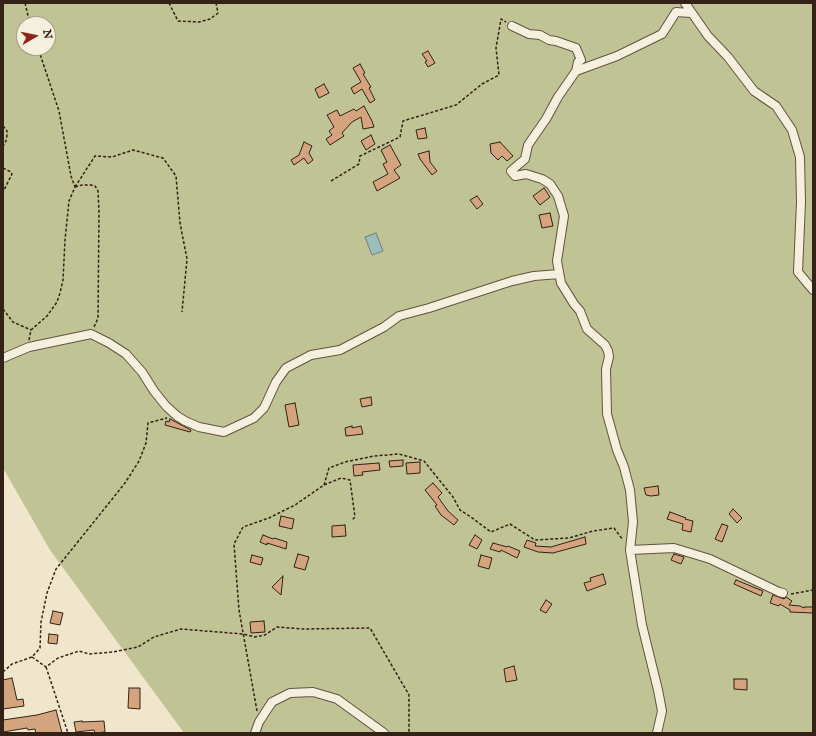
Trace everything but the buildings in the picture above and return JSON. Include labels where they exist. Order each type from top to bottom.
[{"type":"street","points":[[685,3],[708,36],[728,57],[754,91],[776,106],[792,130],[800,157],[801,202],[798,272],[813,290]]},
{"type":"street","points":[[576,71],[616,56],[662,34],[676,12],[691,13]]},
{"type":"street","points":[[512,26],[529,34],[540,35],[549,40],[576,48],[581,60],[578,62],[576,71],[528,145],[525,159],[511,171],[515,176],[526,174],[542,179],[550,184],[558,196],[564,216],[558,261],[561,283],[580,311],[587,329],[605,345],[608,351],[609,357],[606,369],[607,414],[630,490],[633,522],[630,550],[642,625],[662,711],[657,733]]},
{"type":"street","points":[[3,358],[27,348],[91,334],[126,354],[142,372],[166,406],[177,416],[199,427],[224,432],[254,418],[264,408],[276,382],[286,368],[311,355],[340,350],[384,327],[399,316],[429,308],[512,281],[534,276],[560,274]]},
{"type":"street","points":[[630,550],[674,548],[710,559],[783,593]]},
{"type":"street","points":[[255,733],[259,722],[272,702],[290,693],[312,692],[337,699],[384,733]]},
{"type":"path","points":[[25,3],[28,16]]},
{"type":"path","points":[[169,3],[178,21],[199,22],[210,19],[218,13],[216,3]]},
{"type":"path","points":[[331,181],[360,164],[360,156],[400,137],[403,121],[456,105],[482,84],[499,75],[496,48],[501,19],[512,26]]},
{"type":"path","points":[[41,56],[59,111],[70,176],[74,188]]},
{"type":"path","points":[[3,126],[7,131],[3,146]]},
{"type":"path","points":[[27,348],[31,330],[47,316],[57,302],[63,280],[69,201],[74,188],[95,156],[112,157],[133,150],[163,158],[176,176],[180,223],[187,259],[182,312]]},
{"type":"path","points":[[3,168],[12,172],[3,192]]},
{"type":"path","points":[[74,188],[82,185],[91,185],[95,186],[98,191],[98,318],[91,334]]},
{"type":"path","points":[[3,308],[13,322],[31,330]]},
{"type":"path","points":[[3,672],[12,664],[32,657],[40,648],[40,622],[47,592],[56,569],[93,524],[139,461],[146,443],[148,423],[177,416]]},
{"type":"path","points":[[324,485],[329,468],[345,462],[374,456],[399,454],[424,461],[453,497],[460,510],[491,532],[510,524],[535,540],[569,538],[593,531],[614,528],[630,550]]},
{"type":"path","points":[[259,722],[238,602],[234,544],[243,527],[269,518],[295,505],[324,485],[341,478],[350,480],[354,517],[352,520]]},
{"type":"path","points":[[783,593],[793,594],[813,590]]},
{"type":"path","points":[[46,667],[58,658],[79,651],[90,654],[113,652],[138,646],[154,637],[181,629],[243,634],[255,637],[265,635],[277,627],[370,628],[409,695],[409,733]]},
{"type":"path","points":[[32,657],[46,667],[68,733]]},
{"type":"green space","points":[[3,3],[813,3],[813,733],[184,733],[50,550],[3,468]]},
{"type":"water","points":[[376,233],[383,251],[372,255],[365,237]]}]
